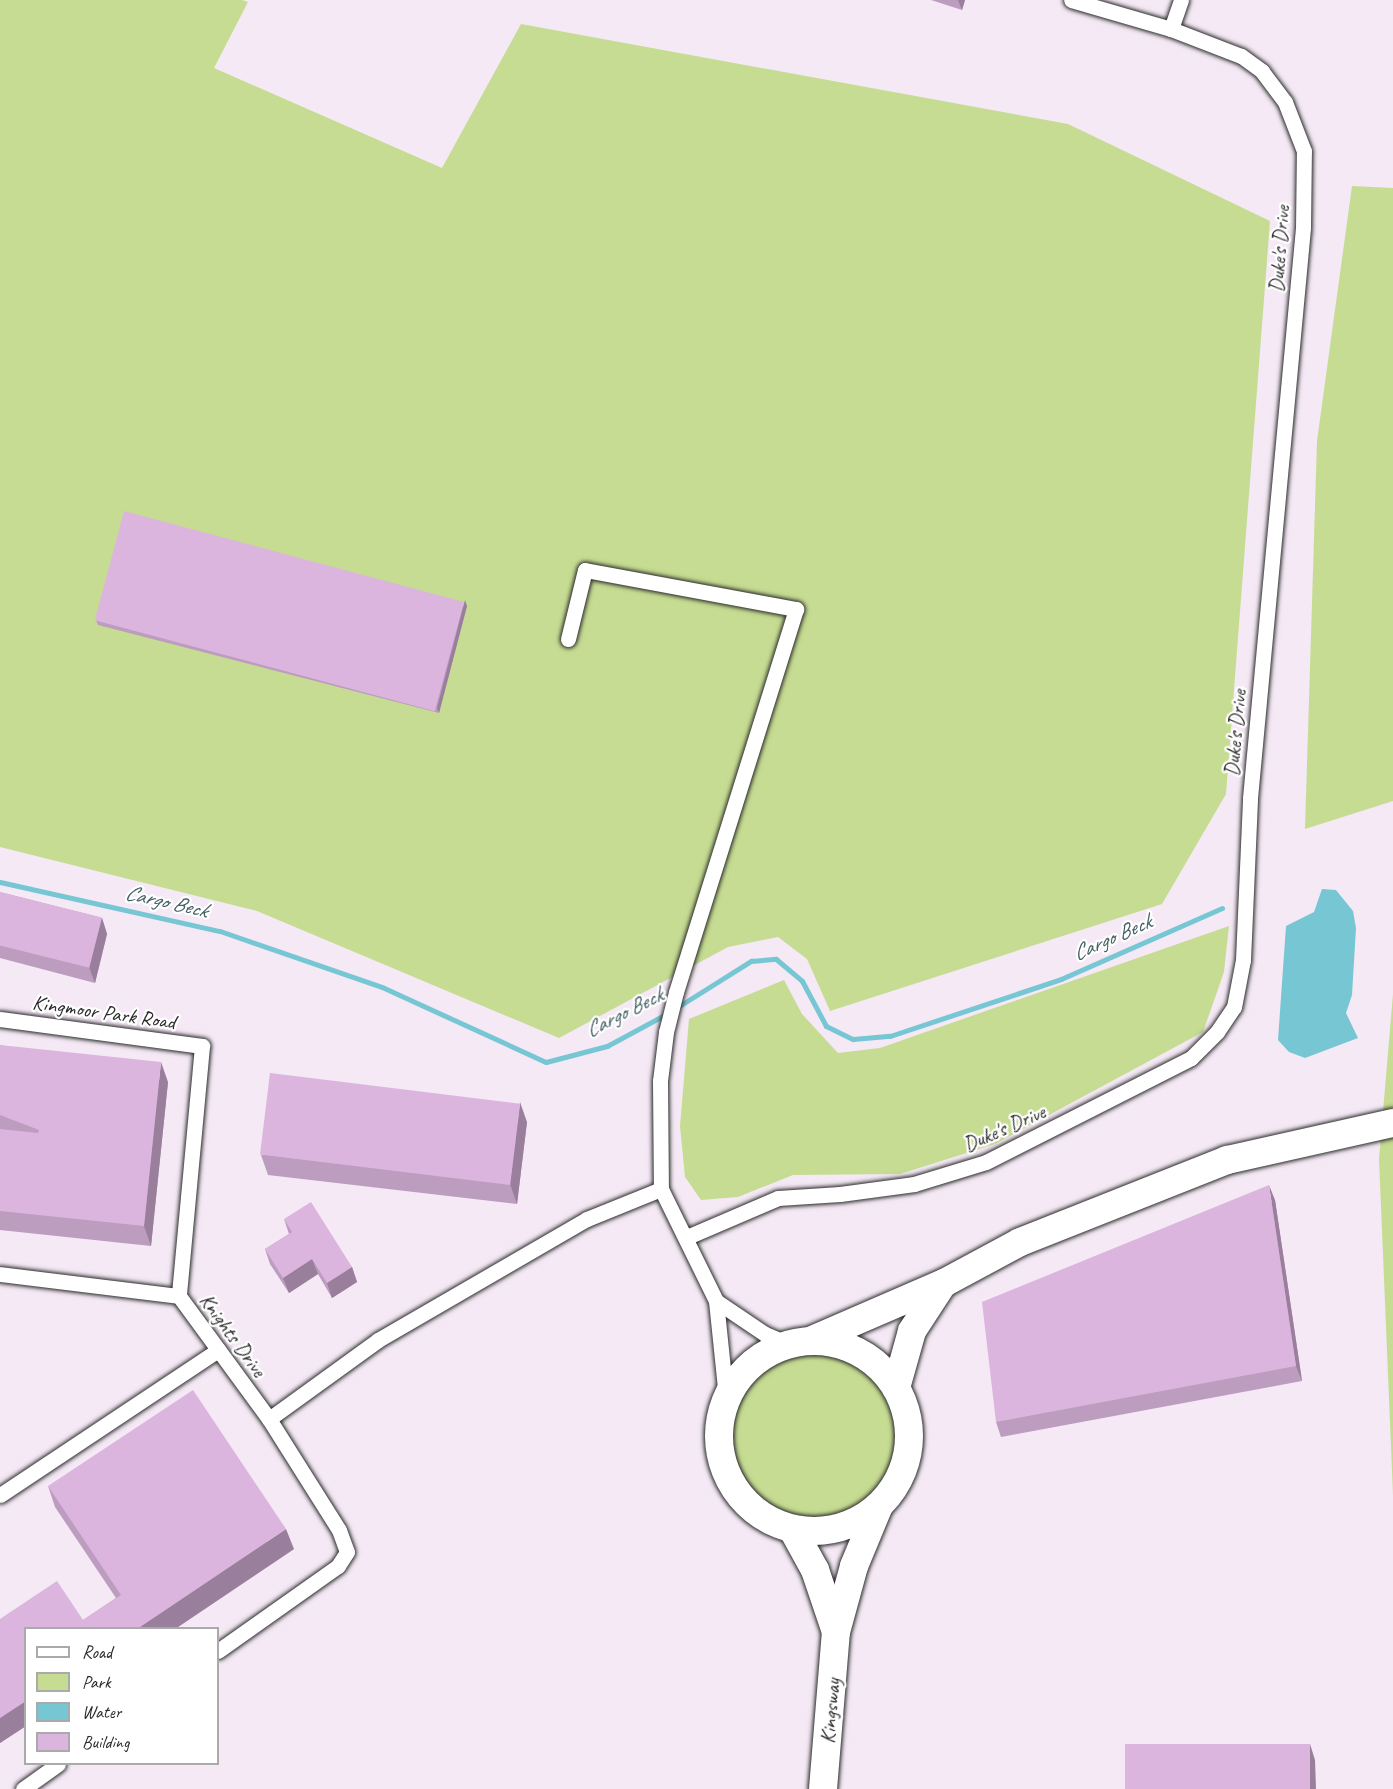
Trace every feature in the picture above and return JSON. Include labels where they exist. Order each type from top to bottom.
[{"type":"highway","points":[[801,1342],[837,1343],[860,1353],[881,1368],[896,1388],[909,1422],[908,1452],[902,1474],[879,1506],[839,1528],[793,1530],[767,1520],[752,1508],[728,1479],[719,1452],[718,1424],[726,1397],[742,1373],[763,1355],[801,1342],[944,1283],[1020,1242],[1227,1160],[1385,1125]]},
{"type":"highway","points":[[896,1388],[912,1331],[944,1283]]},
{"type":"highway","name":"Kingsway","points":[[823,1789],[836,1632],[854,1566],[879,1506]]},
{"type":"highway","name":"Kingsway","points":[[793,1530],[819,1578],[836,1632]]},
{"type":"street","name":"Duke's Drive","points":[[687,1237],[778,1198],[840,1194],[914,1184],[986,1162],[1191,1058],[1217,1032],[1234,1007],[1243,960],[1251,786],[1303,228],[1304,151],[1285,102],[1262,71],[1241,56],[1172,29],[1071,0]]},
{"type":"street","points":[[1172,29],[1181,0]]},
{"type":"street","points":[[568,639],[585,570],[796,609],[676,992],[666,1032],[660,1081],[661,1189],[687,1237],[716,1301],[726,1397]]},
{"type":"street","name":"Kingmoor Park Road","points":[[0,1019],[202,1046]]},
{"type":"street","name":"Knights Drive","points":[[202,1046],[179,1296],[269,1419],[339,1530],[347,1552],[338,1566],[219,1650]]},
{"type":"street","points":[[269,1419],[398,1329],[586,1219],[661,1189]]},
{"type":"street","points":[[0,1274],[179,1296]]},
{"type":"street","points":[[716,1301],[748,1322],[801,1342]]},
{"type":"street","points":[[0,1495],[218,1350]]},
{"type":"street","points":[[23,1789],[57,1765]]},
{"type":"green space","points":[[0,0],[242,0],[248,2],[214,68],[442,168],[521,24],[1068,124],[1270,221],[1226,794],[1162,904],[830,1011],[807,959],[778,937],[728,947],[559,1038],[257,911],[0,847]]},
{"type":"green space","points":[[1352,186],[1393,188],[1393,801],[1305,829],[1317,441]]},
{"type":"green space","points":[[1229,926],[1224,972],[1203,1032],[995,1144],[900,1174],[793,1175],[738,1197],[701,1200],[685,1177],[680,1126],[689,1019],[784,980],[802,1014],[838,1053],[880,1048]]},
{"type":"green space","points":[[1393,994],[1393,1495],[1379,1159]]},
{"type":"green space","points":[[814,1355],[830,1356],[845,1361],[872,1378],[889,1405],[894,1420],[894,1452],[889,1467],[872,1494],[845,1511],[830,1516],[814,1517],[798,1516],[783,1511],[756,1494],[739,1467],[734,1452],[733,1436],[734,1420],[739,1405],[756,1378],[783,1361],[798,1356]]},
{"type":"water","points":[[1322,889],[1336,890],[1353,911],[1356,928],[1352,995],[1346,1013],[1358,1038],[1305,1058],[1289,1052],[1278,1040],[1286,926],[1314,912]]},
{"type":"building","points":[[124,511],[464,602],[435,711],[95,620]]},
{"type":"building","points":[[0,892],[102,917],[89,968],[0,946]]},
{"type":"building","points":[[0,1045],[161,1062],[144,1226],[0,1211],[0,1129],[38,1133],[39,1130],[0,1115]]},
{"type":"building","points":[[270,1073],[520,1104],[510,1185],[260,1154]]},
{"type":"building","points":[[1269,1185],[1296,1366],[996,1422],[982,1302]]},
{"type":"building","points":[[311,1202],[352,1267],[327,1283],[312,1259],[283,1278],[265,1249],[292,1232],[284,1219]]},
{"type":"building","points":[[193,1390],[286,1529],[140,1627],[24,1627],[24,1702],[0,1718],[0,1619],[57,1581],[83,1620],[121,1595],[48,1486]]},
{"type":"building","points":[[1125,1744],[1310,1744],[1310,1789],[1125,1789]]},
{"type":"waterway","name":"Cargo Beck","points":[[0,882],[220,931],[382,987],[546,1062],[607,1046],[668,1013]]},
{"type":"waterway","name":"Cargo Beck","points":[[676,1008],[751,961],[776,959],[802,981],[826,1026],[853,1039],[890,1036],[1061,979],[1222,908]]}]
